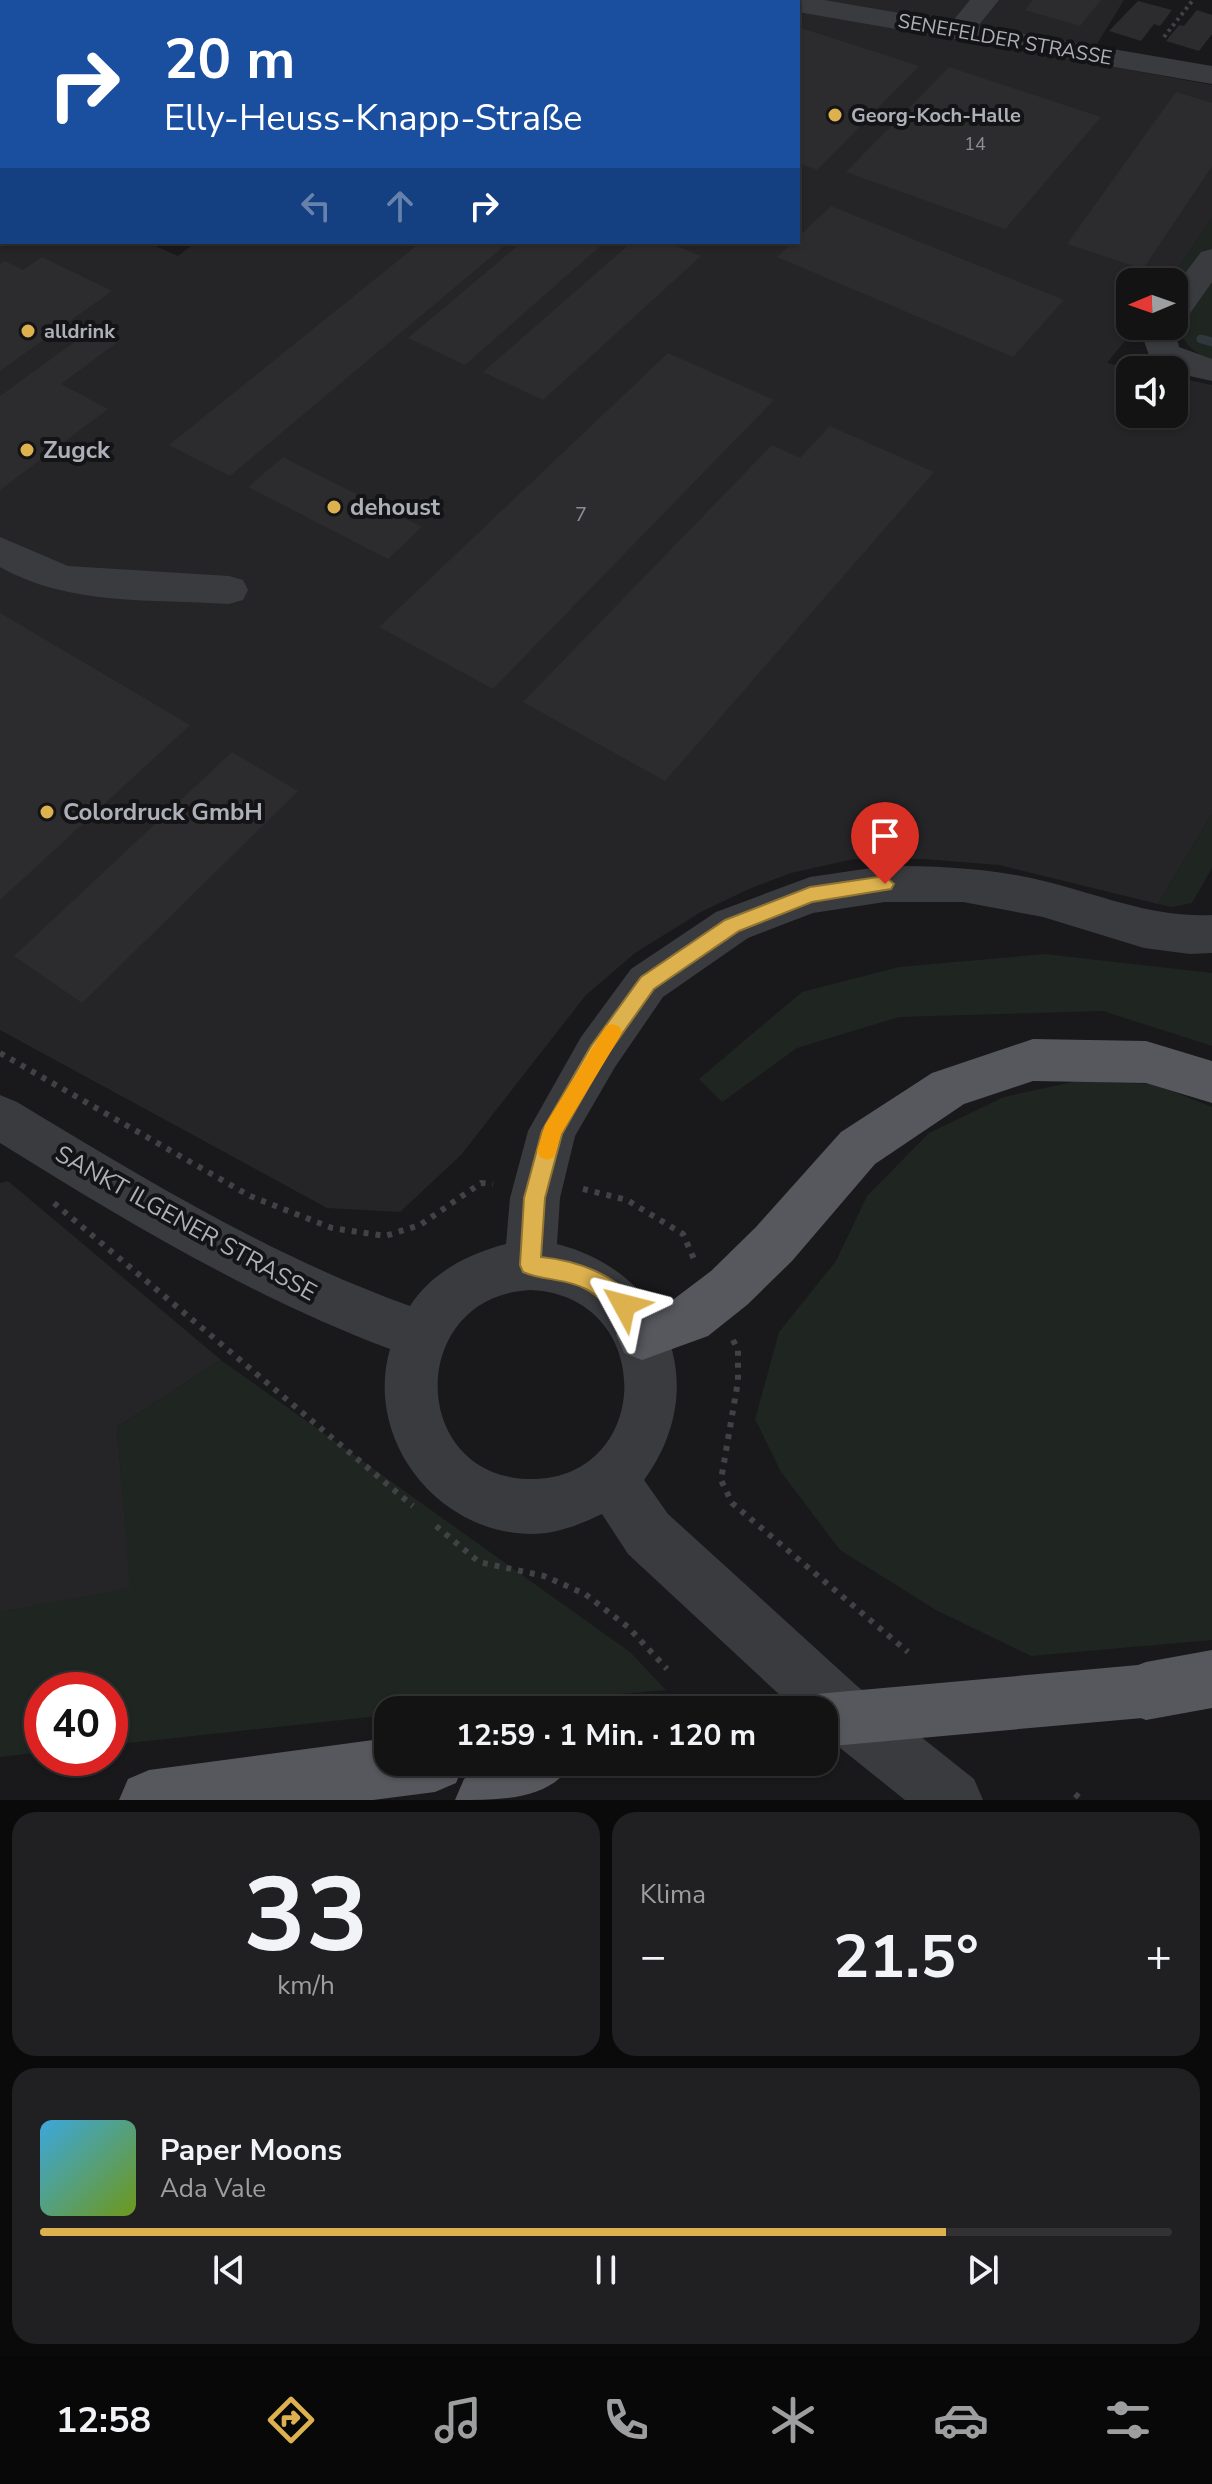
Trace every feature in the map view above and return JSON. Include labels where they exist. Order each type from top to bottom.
[{"type":"main road","points":[[642,1335],[690,1318],[729,1288],[774,1244],[858,1148],[949,1088],[1033,1060],[1146,1062],[1212,1082]]},
{"type":"main road","points":[[1146,1691],[1212,1679]]},
{"type":"main road","points":[[838,1712],[1212,1688]]},
{"type":"main road","points":[[149,1800],[374,1770]]},
{"type":"main road","points":[[485,1800],[522,1776]]},
{"type":"street","points":[[958,32],[985,0]]},
{"type":"street","name":"SENEFELDER STRASSE","points":[[800,4],[1212,75]]},
{"type":"street","points":[[1188,292],[1212,259]]},
{"type":"street","points":[[1160,340],[1163,353],[1188,365],[1212,370]]},
{"type":"street","points":[[0,550],[34,569],[66,580],[229,590]]},
{"type":"street","points":[[530,1265],[535,1198],[552,1131],[598,1052],[647,983],[732,925],[810,895],[885,884],[963,884],[1043,899],[1144,929],[1190,935],[1212,934]]},
{"type":"street","name":"SANKT ILGENER STRASSE","points":[[0,1117],[124,1194],[289,1284],[422,1336]]},
{"type":"street","points":[[530,1265],[565,1270],[596,1283],[624,1305],[642,1335],[652,1371],[650,1410],[635,1446],[609,1477],[574,1498],[532,1507],[491,1501],[454,1482],[427,1452],[412,1414],[410,1374],[422,1336],[436,1313],[455,1293],[479,1278],[504,1269],[530,1265]]},
{"type":"street","points":[[609,1477],[648,1534],[813,1696]]},
{"type":"street","points":[[838,1719],[953,1800]]},
{"type":"path","points":[[1145,63],[1193,0]]},
{"type":"path","points":[[47,1198],[415,1508]]},
{"type":"path","points":[[427,1518],[479,1562],[544,1576],[585,1594],[628,1627],[667,1669]]},
{"type":"shaded area","points":[[823,0],[1124,0],[1086,62],[1212,85],[1212,218],[1178,268],[1116,268],[1116,340],[1126,340],[1107,363],[1116,365],[1116,428],[1188,428],[1188,380],[1212,385],[1212,814],[1158,904],[999,865],[924,859],[854,859],[791,873],[749,889],[701,912],[635,953],[586,995],[461,1155],[400,1212],[327,1208],[0,1030],[0,244],[151,244],[178,256],[193,244],[800,244],[800,10]]},
{"type":"shaded area","points":[[1212,218],[1212,360],[1199,354],[1184,340],[1188,340],[1188,268],[1178,268]]},
{"type":"shaded area","points":[[1212,814],[1212,868],[1192,903],[1172,907],[1158,904]]},
{"type":"shaded area","points":[[1045,954],[1212,973],[1212,1046],[1103,1011],[899,1017],[797,1048],[722,1102],[699,1079],[802,992],[899,967]]},
{"type":"shaded area","points":[[1077,1081],[1154,1084],[1212,1107],[1212,1640],[1031,1656],[936,1610],[840,1550],[781,1472],[755,1419],[779,1332],[836,1261],[867,1196],[929,1133],[1004,1097]]},
{"type":"shaded area","points":[[8,1181],[221,1360],[117,1427],[131,1589],[0,1612],[0,1183]]},
{"type":"shaded area","points":[[221,1360],[630,1652],[666,1690],[599,1696],[374,1696],[374,1717],[128,1743],[128,1672],[24,1672],[24,1754],[0,1757],[0,1612],[130,1588],[117,1427]]},
{"type":"building","points":[[1033,0],[1101,0],[1080,26],[1025,10]]},
{"type":"building","points":[[1138,1],[1172,10],[1160,26],[1154,24],[1141,41],[1109,31]]},
{"type":"building","points":[[1197,10],[1212,15],[1212,34],[1199,51],[1166,41],[1179,25],[1184,26]]},
{"type":"building","name":"Georg-Koch-Halle","points":[[800,28],[919,66],[817,170],[800,164]]},
{"type":"building","points":[[949,67],[1101,117],[1005,229],[846,172]]},
{"type":"building","points":[[1176,92],[1212,103],[1212,166],[1144,268],[1067,244]]},
{"type":"building","points":[[831,206],[1064,300],[1013,357],[777,257],[791,244],[800,244],[800,235]]},
{"type":"building","points":[[419,244],[507,244],[230,476],[169,445]]},
{"type":"building","points":[[520,244],[603,244],[465,365],[408,338]]},
{"type":"building","points":[[630,244],[672,244],[701,256],[543,400],[483,372]]},
{"type":"building","name":"alldrink","points":[[42,257],[112,291],[0,371],[0,264],[5,261],[23,270]]},
{"type":"building","name":"Zugck","points":[[94,328],[119,341],[61,384],[108,409],[0,490],[0,396]]},
{"type":"building","points":[[668,353],[774,400],[493,689],[379,627]]},
{"type":"building","points":[[830,426],[934,472],[665,781],[523,702],[772,445],[800,458]]},
{"type":"building","name":"dehoust","points":[[283,457],[422,527],[388,559],[248,487]]},
{"type":"building","name":"Colordruck GmbH","points":[[0,613],[190,725],[0,900]]},
{"type":"building","points":[[232,752],[298,791],[82,1003],[14,956]]},
{"type":"waterway","points":[[1201,339],[1212,342]]},
{"type":"slow traffic","points":[[547,1151],[552,1131],[612,1032]]},
{"type":"place","name":"Georg-Koch-Halle","points":[[835,115]]},
{"type":"place","name":"alldrink","points":[[28,331]]},
{"type":"place","name":"Zugck","points":[[27,450]]},
{"type":"place","name":"dehoust","points":[[334,507]]},
{"type":"place","name":"Colordruck GmbH","points":[[47,812]]},
{"type":"route","points":[[624,1305],[596,1283],[565,1270],[530,1265],[535,1198],[552,1131],[598,1052],[647,983],[732,925],[810,895],[885,884]]}]
